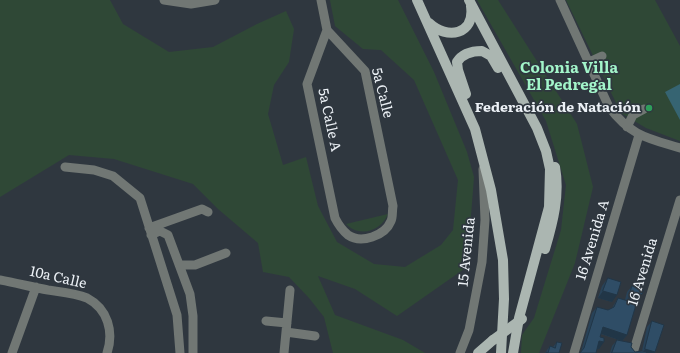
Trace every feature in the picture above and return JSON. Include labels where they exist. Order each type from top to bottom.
[{"type":"main road","points":[[417,0],[475,129],[482,151],[501,246],[504,299],[501,353]]},
{"type":"main road","points":[[426,20],[441,32],[459,32],[466,27],[471,18],[468,0]]},
{"type":"main road","points":[[468,0],[537,128],[546,151],[550,169],[549,207],[519,318],[513,353]]},
{"type":"main road","points":[[475,129],[472,110],[458,70],[457,62],[461,58],[475,51],[482,51],[488,54],[506,81],[528,104],[540,123],[551,147],[557,182],[553,220],[526,313],[518,323],[478,353]]},
{"type":"street","points":[[164,0],[191,4],[215,0]]},
{"type":"street","points":[[321,0],[327,30]]},
{"type":"street","points":[[560,0],[610,107],[627,127],[639,135],[680,148]]},
{"type":"street","name":"5a Calle","points":[[327,30],[365,71],[393,206],[391,221],[387,227],[382,232],[366,238],[359,239],[349,236],[341,228],[335,218]]},
{"type":"street","name":"5a Calle A","points":[[327,30],[307,84],[335,218]]},
{"type":"street","points":[[589,62],[602,56]]},
{"type":"street","points":[[627,127],[633,115],[637,111],[644,108]]},
{"type":"street","name":"16 Avenida A","points":[[574,353],[639,135]]},
{"type":"street","name":"15 Avenida","points":[[460,353],[469,330],[482,262],[485,220],[482,151]]},
{"type":"street","points":[[65,167],[94,170],[113,176],[140,198],[177,315],[180,353]]},
{"type":"street","name":"16 Avenida","points":[[633,353],[680,200]]},
{"type":"street","points":[[150,231],[202,209],[208,212]]},
{"type":"street","points":[[150,231],[168,235],[180,265],[192,305],[193,353]]},
{"type":"street","points":[[180,265],[195,265],[226,253]]},
{"type":"street","name":"10a Calle","points":[[0,280],[87,298],[104,314],[109,326],[110,335],[107,353]]},
{"type":"street","points":[[12,353],[36,287]]},
{"type":"street","points":[[284,353],[290,290]]},
{"type":"street","points":[[266,321],[287,323]]},
{"type":"street","points":[[286,332],[315,336]]},
{"type":"green space","points":[[0,0],[110,0],[123,24],[169,52],[213,47],[286,11],[294,29],[289,62],[274,85],[268,114],[283,165],[306,157],[318,206],[337,242],[374,264],[405,267],[441,245],[453,230],[458,180],[414,80],[381,50],[363,49],[335,26],[330,0],[398,0],[434,72],[467,152],[474,177],[467,267],[397,316],[355,289],[318,276],[335,315],[403,340],[425,353],[333,353],[324,317],[309,298],[289,277],[263,272],[258,243],[218,209],[193,184],[114,159],[69,155],[0,197]]},
{"type":"green space","points":[[477,0],[498,0],[577,124],[593,187],[575,263],[539,353],[521,353],[522,335],[534,318],[561,230],[566,185],[546,121]]},
{"type":"green space","points":[[566,0],[655,0],[680,46],[680,141],[646,128],[621,113]]},
{"type":"green space","points":[[388,214],[380,225],[370,231],[357,231],[346,224]]},
{"type":"water","points":[[680,84],[680,120],[665,92]]},
{"type":"building","points":[[608,278],[621,282],[617,295],[603,291]]},
{"type":"building","points":[[632,286],[644,289],[638,298],[627,335],[603,327],[600,337],[604,338],[604,342],[599,341],[596,353],[580,353],[584,348],[597,307],[608,310],[614,307],[618,298],[628,301]]},
{"type":"building","points":[[652,321],[664,325],[655,352],[645,349]]},
{"type":"building","points":[[617,340],[632,343],[631,347],[635,352],[647,352],[612,353]]},
{"type":"building","points":[[557,342],[562,343],[559,353],[548,353],[550,346],[555,348]]},
{"type":"place","name":"Federación de Natación","points":[[649,108]]},
{"type":"district","name":"Colonia Villa El Pedregal","points":[[569,78]]}]
